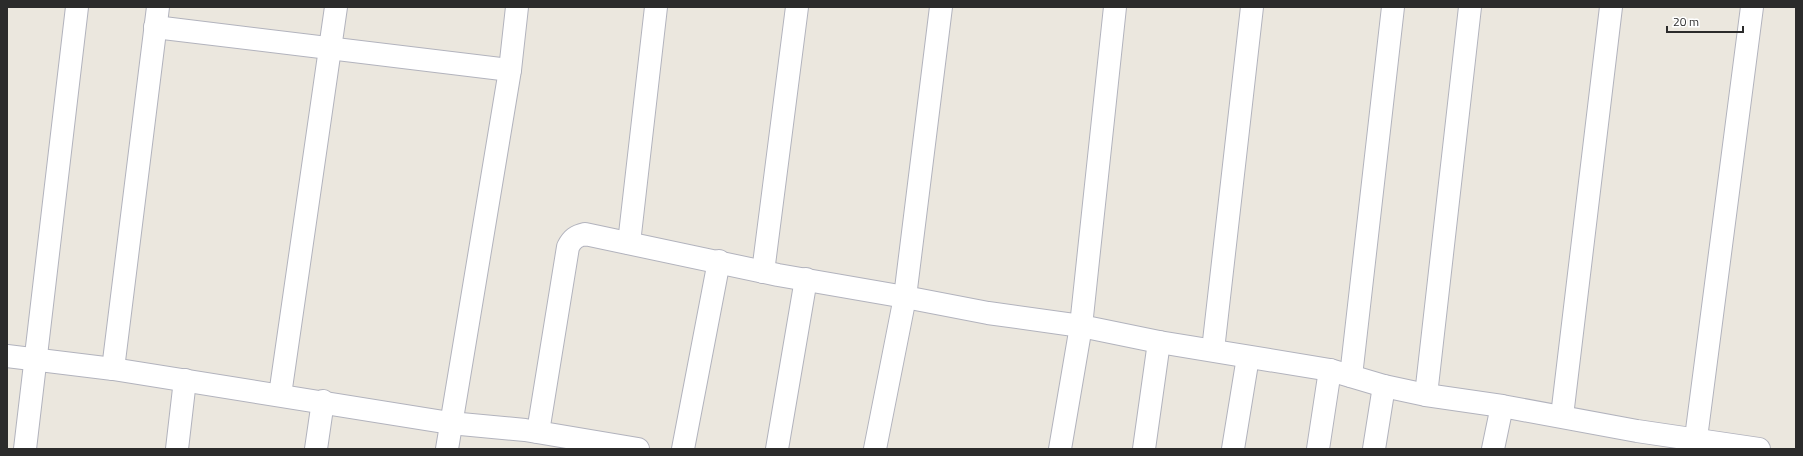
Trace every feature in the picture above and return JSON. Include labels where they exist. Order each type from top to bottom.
[{"type":"street","points":[[25,449],[34,359],[77,7]]},
{"type":"street","points":[[280,395],[336,7]]},
{"type":"street","points":[[446,449],[510,70],[517,7]]},
{"type":"street","points":[[629,243],[656,7]]},
{"type":"street","points":[[763,272],[797,7]]},
{"type":"street","points":[[875,449],[905,296],[941,7]]},
{"type":"street","points":[[1060,449],[1081,326],[1115,7]]},
{"type":"street","points":[[1213,350],[1252,7]]},
{"type":"street","points":[[1351,376],[1393,7]]},
{"type":"street","points":[[1426,396],[1470,7]]},
{"type":"street","points":[[1562,416],[1611,7]]},
{"type":"street","points":[[1696,438],[1752,7]]},
{"type":"street","points":[[113,368],[156,17],[331,49],[510,70]]},
{"type":"street","points":[[538,432],[568,247],[571,240],[577,235],[585,234],[719,261],[763,272],[905,296],[988,314],[1081,326],[1159,342],[1330,370],[1384,386],[1426,396],[1562,416],[1635,440],[1696,438],[1759,449]]},
{"type":"street","points":[[683,449],[719,261]]},
{"type":"street","points":[[777,449],[806,279]]},
{"type":"street","points":[[1144,449],[1159,342]]},
{"type":"street","points":[[7,356],[113,368],[323,401],[450,423],[538,432],[596,446],[638,449]]},
{"type":"street","points":[[1233,449],[1248,357]]},
{"type":"street","points":[[1318,449],[1330,370]]},
{"type":"street","points":[[177,449],[185,380]]},
{"type":"street","points":[[1374,449],[1384,386]]},
{"type":"street","points":[[316,449],[323,401]]},
{"type":"street","points":[[1493,449],[1502,406]]}]
